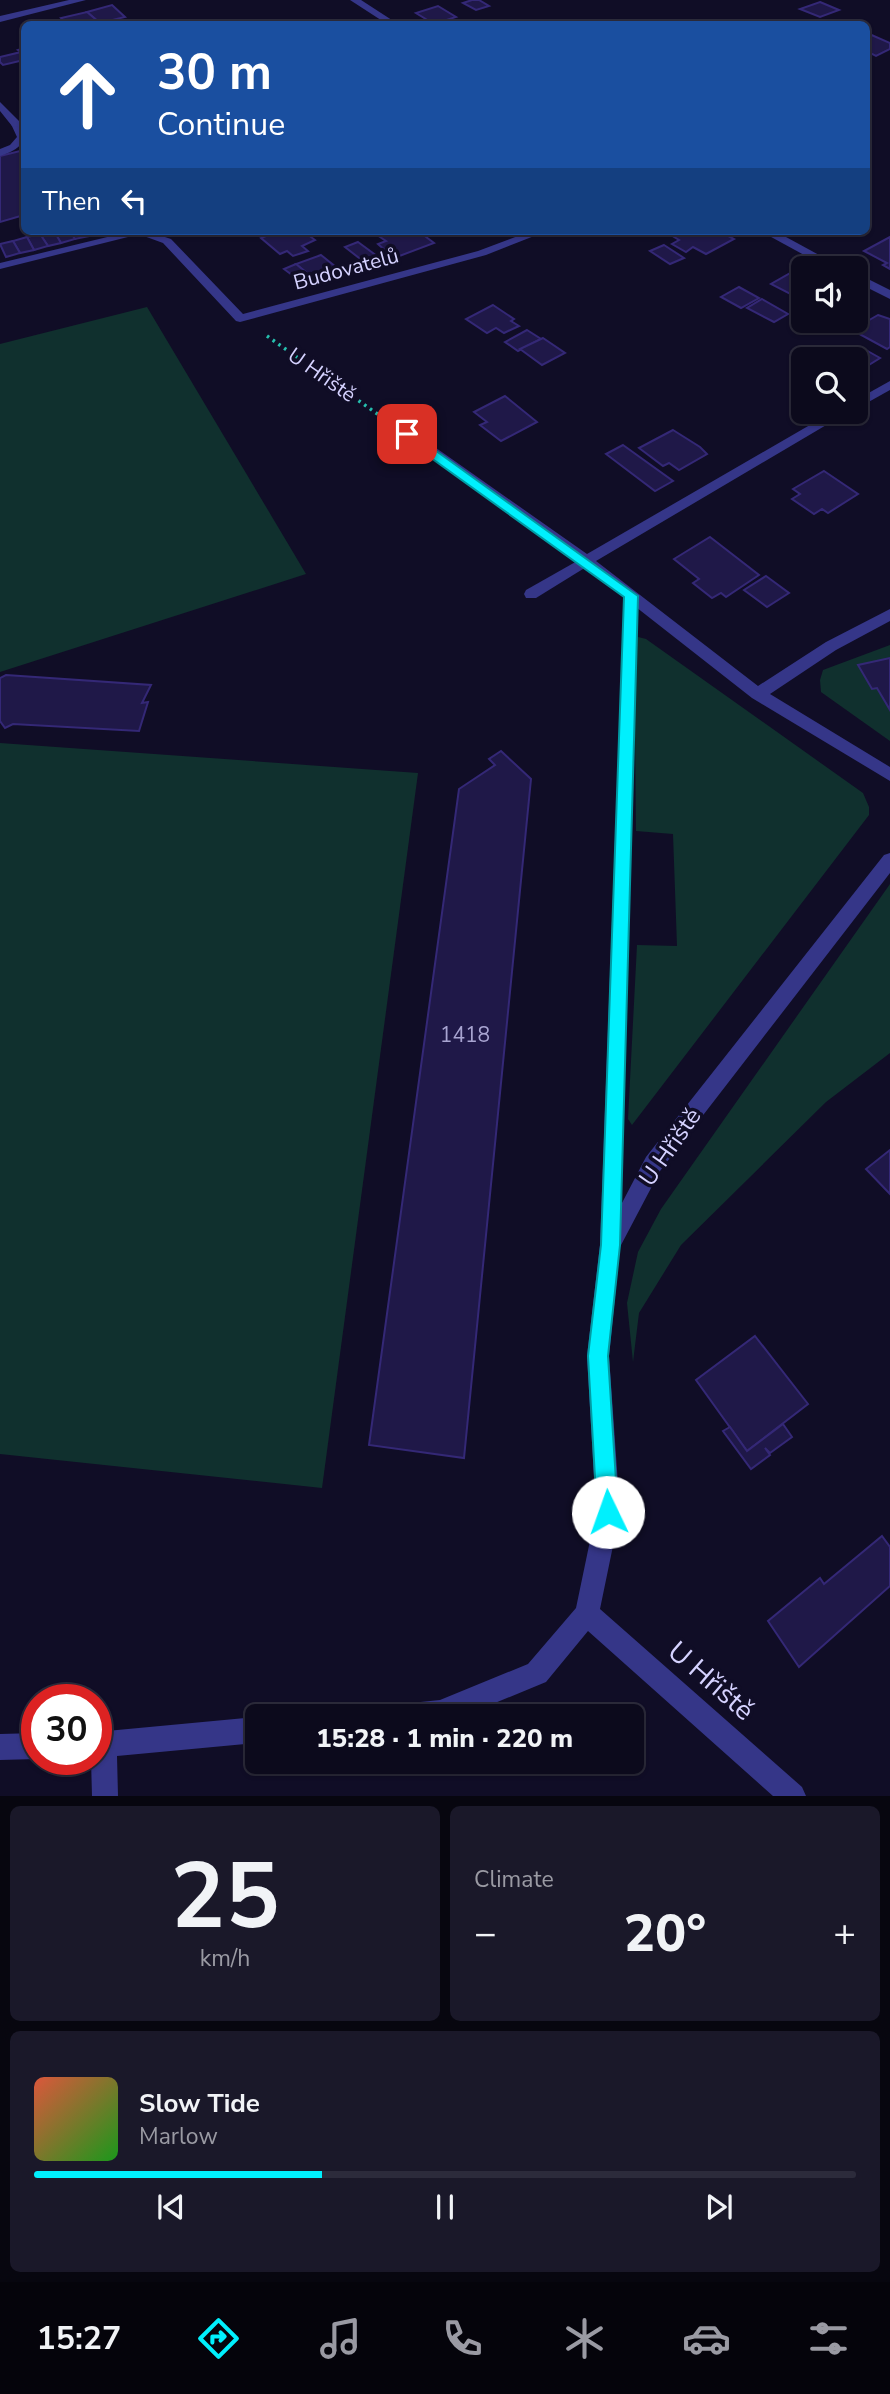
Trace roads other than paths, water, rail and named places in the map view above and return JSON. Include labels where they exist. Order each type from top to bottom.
[{"type":"street","points":[[0,19],[81,0]]},
{"type":"street","points":[[355,0],[388,21]]},
{"type":"street","points":[[0,104],[20,125]]},
{"type":"street","points":[[0,153],[14,147],[21,138]]},
{"type":"street","points":[[0,266],[125,235]]},
{"type":"street","name":"Budovatelů","points":[[147,235],[167,241],[240,318],[482,253],[530,235]]},
{"type":"street","points":[[774,235],[814,256]]},
{"type":"street","points":[[868,283],[890,295]]},
{"type":"street","points":[[868,398],[890,385]]},
{"type":"street","points":[[531,594],[823,424]]},
{"type":"street","points":[[407,434],[586,561],[758,694],[890,775]]},
{"type":"street","points":[[610,1245],[631,596]]},
{"type":"street","points":[[758,694],[831,646],[890,614]]},
{"type":"street","name":"U Hřiště","points":[[462,1704],[537,1673],[587,1614],[608,1512],[598,1356],[610,1245],[653,1164],[890,860]]},
{"type":"street","name":"U Hřiště","points":[[587,1614],[793,1796]]},
{"type":"street","points":[[112,1744],[245,1731]]},
{"type":"street","points":[[0,1746],[21,1746]]},
{"type":"street","points":[[103,1775],[105,1796]]}]
